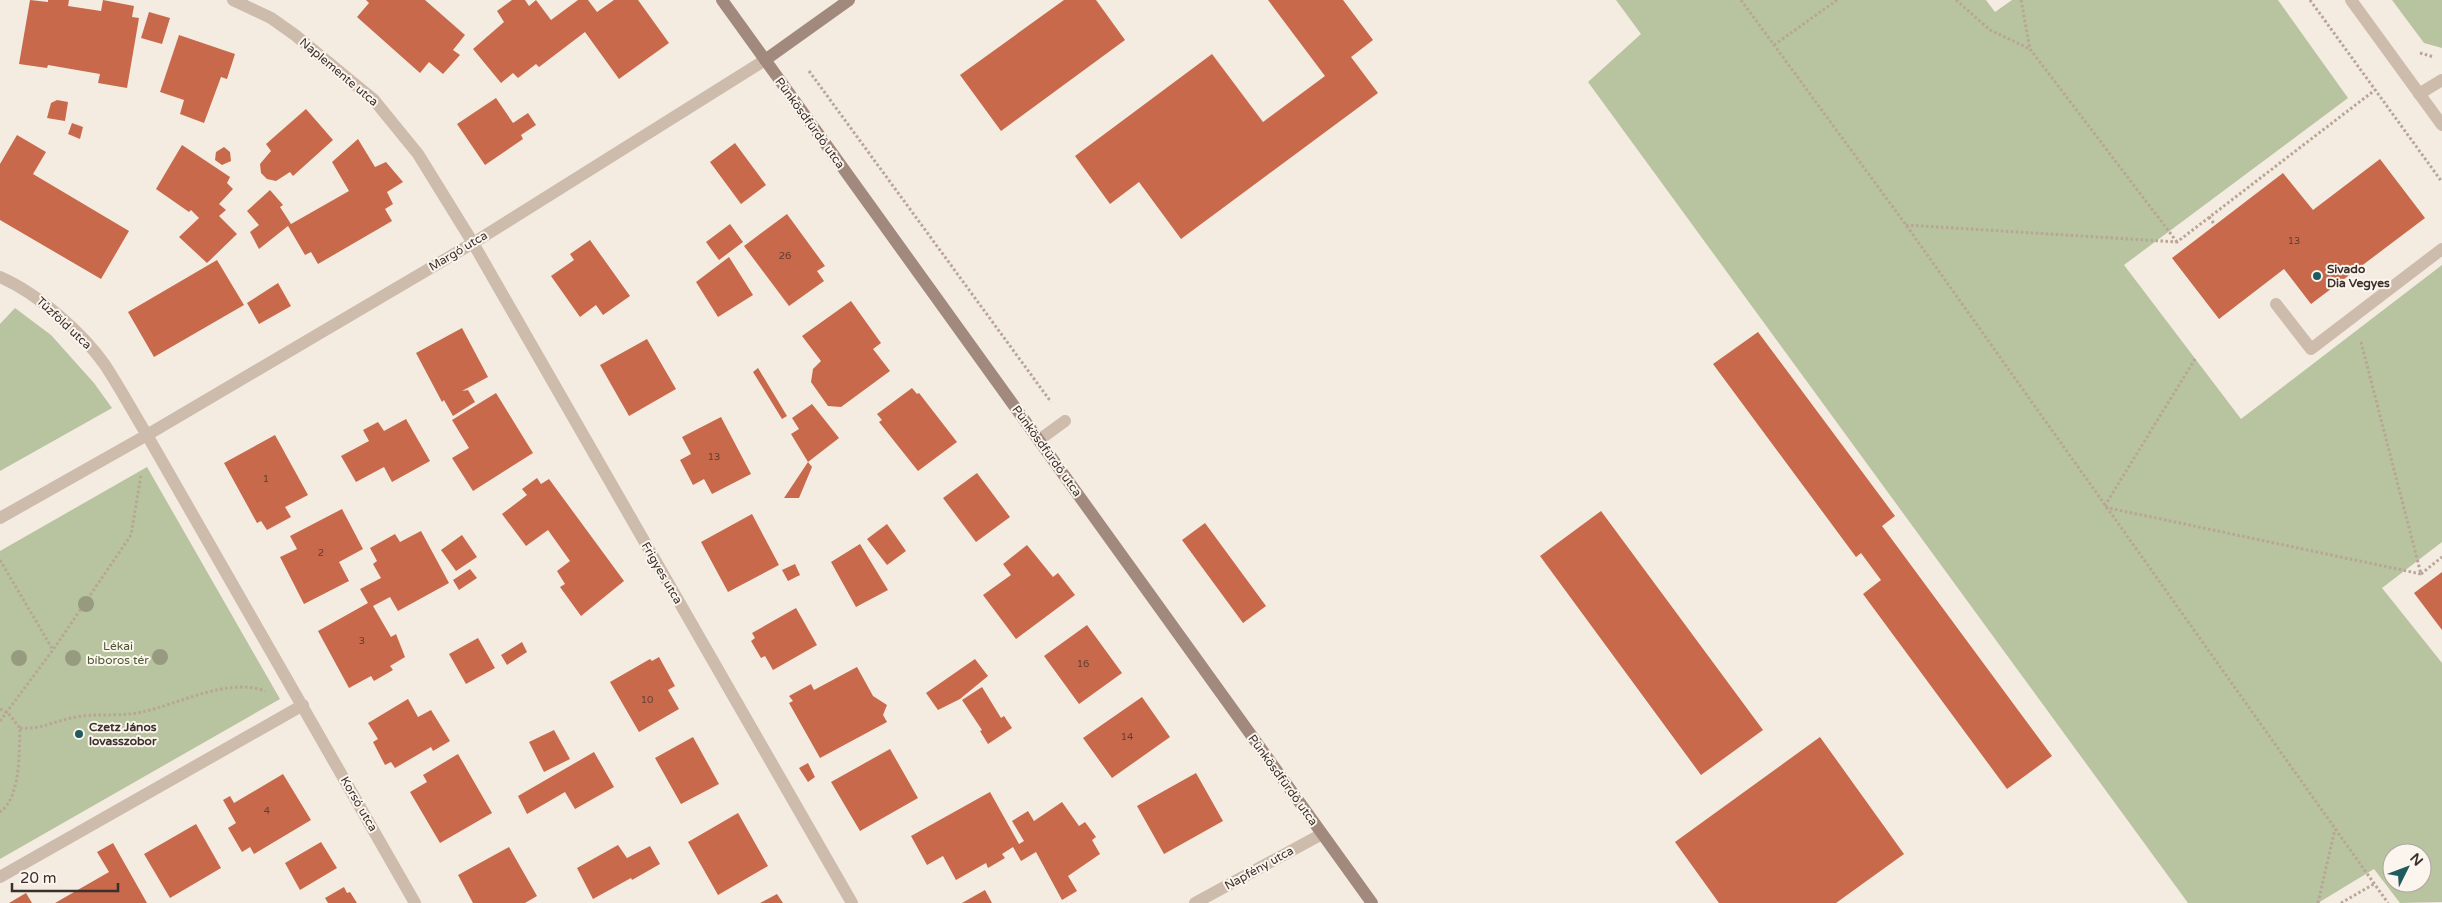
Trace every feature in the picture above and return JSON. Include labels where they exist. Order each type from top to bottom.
[{"type":"street","name":"Naplemente utca","points":[[233,0],[271,18],[295,35],[374,100],[418,154],[473,243]]},
{"type":"street","name":"Pünkösdfürdő utca","points":[[722,0],[1372,903]]},
{"type":"street","points":[[765,60],[849,0]]},
{"type":"street","points":[[2351,0],[2442,125]]},
{"type":"street","name":"Margó utca","points":[[147,435],[473,243],[765,60]]},
{"type":"street","points":[[2419,94],[2442,80]]},
{"type":"street","name":"Frigyes utca","points":[[473,243],[852,903]]},
{"type":"street","points":[[2276,304],[2310,349],[2442,249]]},
{"type":"street","name":"Tűzföld utca","points":[[0,276],[38,298],[84,338],[105,365],[147,435]]},
{"type":"street","points":[[1039,440],[1064,421]]},
{"type":"street","points":[[0,518],[147,435],[303,705],[0,877]]},
{"type":"street","name":"Korsó utca","points":[[303,705],[415,903]]},
{"type":"street","name":"Napfény utca","points":[[1196,903],[1322,834]]},
{"type":"path","points":[[1741,0],[1906,225],[2104,507],[2388,903]]},
{"type":"path","points":[[1774,45],[1837,0]]},
{"type":"path","points":[[1956,0],[1990,30],[2030,49]]},
{"type":"path","points":[[2021,0],[2030,49],[2177,242]]},
{"type":"path","points":[[2310,0],[2442,182]]},
{"type":"path","points":[[809,72],[1064,421]]},
{"type":"path","points":[[1906,225],[2177,242],[2375,90]]},
{"type":"path","points":[[2209,218],[2215,225]]},
{"type":"path","points":[[2355,316],[2420,574]]},
{"type":"path","points":[[2104,507],[2196,359]]},
{"type":"path","points":[[0,720],[8,713],[53,650],[132,535],[147,435]]},
{"type":"path","points":[[2104,507],[2420,574],[2442,557]]},
{"type":"path","points":[[0,560],[53,650]]},
{"type":"path","points":[[20,728],[34,729],[76,717],[140,713],[228,688],[256,688],[303,705]]},
{"type":"path","points":[[0,709],[8,713],[20,728],[18,772],[12,799],[0,812]]},
{"type":"path","points":[[2318,903],[2334,829]]},
{"type":"path","points":[[2341,903],[2374,884]]},
{"type":"green space","points":[[1616,0],[1986,0],[1995,12],[2012,0],[2278,0],[2348,98],[2124,265],[2241,419],[2442,265],[2442,542],[2382,588],[2442,663],[2442,902],[2400,903],[2392,893],[2432,893],[2432,843],[2382,843],[2382,879],[2374,869],[2318,903],[2188,903],[1588,82],[1641,34]]},
{"type":"green space","points":[[2392,0],[2442,0],[2442,48],[2424,43]]},
{"type":"green space","points":[[15,308],[51,335],[94,383],[112,408],[0,471],[0,324]]},
{"type":"green space","name":"Lékai bíboros tér","points":[[147,467],[280,699],[0,859],[0,551]]},
{"type":"building","points":[[30,0],[48,2],[48,0],[69,0],[68,6],[101,11],[103,0],[134,6],[132,17],[139,18],[127,88],[98,83],[100,74],[48,65],[47,68],[19,64]]},
{"type":"building","points":[[366,0],[425,0],[465,35],[453,50],[460,55],[443,74],[429,62],[420,73],[357,17],[369,3]]},
{"type":"building","points":[[512,0],[525,0],[529,6],[536,0],[551,20],[578,0],[588,0],[597,12],[614,0],[638,0],[669,43],[619,79],[585,32],[539,67],[536,64],[518,78],[513,73],[501,83],[473,49],[504,22],[497,11]]},
{"type":"building","points":[[1064,0],[1096,0],[1125,40],[1001,131],[960,75]]},
{"type":"building","points":[[1268,0],[1343,0],[1373,40],[1351,57],[1378,93],[1181,239],[1139,182],[1110,204],[1075,156],[1212,54],[1263,122],[1325,76]]},
{"type":"building","points":[[149,12],[170,18],[162,44],[141,38]]},
{"type":"building","points":[[179,35],[235,54],[227,79],[221,77],[204,123],[180,114],[184,100],[160,92]]},
{"type":"building","points":[[496,98],[513,123],[528,113],[536,125],[521,135],[523,139],[485,165],[457,124]]},
{"type":"building","points":[[57,100],[68,102],[65,121],[47,118],[51,103]]},
{"type":"building","points":[[306,109],[333,140],[293,176],[290,172],[276,181],[267,179],[261,173],[260,164],[271,151],[266,144]]},
{"type":"building","points":[[72,123],[83,127],[80,139],[68,134]]},
{"type":"building","points":[[17,135],[46,152],[33,174],[129,231],[101,279],[0,220],[0,164]]},
{"type":"building","points":[[358,139],[375,167],[386,162],[403,182],[387,192],[393,204],[385,209],[392,221],[318,264],[311,252],[305,255],[288,226],[259,249],[250,232],[259,225],[247,211],[270,190],[283,205],[280,207],[291,224],[349,191],[332,162]]},
{"type":"building","points":[[735,143],[766,185],[741,204],[710,162]]},
{"type":"building","points":[[182,145],[230,177],[227,183],[233,189],[219,204],[226,210],[219,216],[237,234],[207,263],[179,237],[199,218],[191,210],[189,212],[156,189]]},
{"type":"building","points":[[224,147],[230,152],[231,161],[222,165],[215,160],[216,152]]},
{"type":"building","points":[[2380,159],[2425,218],[2311,304],[2284,269],[2219,319],[2172,258],[2283,173],[2313,210]]},
{"type":"building","points":[[787,214],[825,266],[817,271],[824,281],[789,306],[744,246]]},
{"type":"building","points":[[730,224],[743,242],[719,260],[706,242]]},
{"type":"building","points":[[590,240],[630,296],[603,315],[596,305],[580,317],[551,276],[574,260],[570,254]]},
{"type":"building","points":[[729,257],[753,295],[718,317],[696,282]]},
{"type":"building","points":[[217,260],[244,305],[154,357],[128,312]]},
{"type":"building","points":[[278,283],[291,306],[259,324],[247,303]]},
{"type":"building","points":[[851,301],[881,343],[873,349],[890,371],[841,407],[828,406],[811,382],[813,369],[821,361],[802,336]]},
{"type":"building","points":[[462,328],[488,377],[462,391],[468,390],[475,402],[453,416],[444,400],[442,402],[416,353]]},
{"type":"building","points":[[1758,332],[1895,516],[1882,526],[2052,756],[2007,789],[1863,594],[1881,580],[1861,553],[1856,557],[1713,364]]},
{"type":"building","points":[[647,339],[676,389],[629,416],[600,365]]},
{"type":"building","points":[[758,368],[787,416],[782,419],[753,372]]},
{"type":"building","points":[[912,388],[917,394],[919,393],[957,442],[918,471],[879,422],[882,420],[877,414]]},
{"type":"building","points":[[496,393],[533,453],[473,491],[452,458],[469,448],[452,420]]},
{"type":"building","points":[[812,404],[839,438],[808,462],[791,434],[799,429],[792,418]]},
{"type":"building","points":[[721,417],[751,474],[712,494],[704,479],[693,485],[680,460],[691,454],[682,437]]},
{"type":"building","points":[[406,419],[430,461],[392,482],[384,467],[356,482],[341,456],[369,441],[363,430],[378,422],[384,431]]},
{"type":"building","points":[[275,435],[308,495],[285,507],[291,517],[267,530],[261,521],[257,523],[224,463]]},
{"type":"building","points":[[808,462],[812,467],[799,498],[784,498]]},
{"type":"building","points":[[977,473],[1010,517],[976,542],[943,498]]},
{"type":"building","points":[[537,478],[541,484],[549,479],[624,581],[581,616],[560,587],[565,584],[557,571],[570,561],[548,530],[526,546],[502,514],[527,495],[522,489]]},
{"type":"building","points":[[342,509],[363,549],[339,562],[349,581],[304,604],[280,557],[297,549],[290,536]]},
{"type":"building","points":[[1601,511],[1763,730],[1701,775],[1540,556]]},
{"type":"building","points":[[752,514],[779,565],[728,592],[701,542]]},
{"type":"building","points":[[1205,523],[1266,606],[1243,623],[1182,540]]},
{"type":"building","points":[[887,524],[906,551],[887,565],[867,539]]},
{"type":"building","points":[[421,531],[449,583],[398,611],[390,597],[373,606],[391,637],[396,634],[405,657],[390,666],[393,670],[374,681],[371,676],[349,688],[318,631],[368,603],[360,589],[381,578],[373,564],[377,561],[370,548],[395,534],[400,542]]},
{"type":"building","points":[[462,535],[477,557],[456,571],[441,550]]},
{"type":"building","points":[[860,544],[888,590],[856,607],[831,562]]},
{"type":"building","points":[[1027,545],[1053,577],[1058,573],[1075,595],[1016,639],[983,595],[1011,575],[1003,564]]},
{"type":"building","points":[[795,564],[800,575],[788,581],[782,570]]},
{"type":"building","points":[[470,569],[477,578],[459,590],[453,580]]},
{"type":"building","points":[[2442,572],[2442,630],[2414,593]]},
{"type":"building","points":[[796,608],[817,645],[773,670],[765,656],[761,658],[751,641],[755,638],[752,633]]},
{"type":"building","points":[[1087,625],[1122,673],[1079,704],[1044,656]]},
{"type":"building","points":[[478,638],[495,668],[466,684],[449,654]]},
{"type":"building","points":[[522,642],[527,652],[507,665],[501,655]]},
{"type":"building","points":[[659,657],[675,686],[668,690],[679,709],[639,732],[610,682],[650,659],[652,661]]},
{"type":"building","points":[[975,659],[988,676],[960,699],[938,710],[926,693]]},
{"type":"building","points":[[857,667],[873,696],[887,705],[883,715],[887,722],[820,758],[789,703],[793,701],[789,696],[811,684],[814,690]]},
{"type":"building","points":[[982,687],[1001,718],[1004,716],[1012,728],[988,744],[980,731],[982,730],[962,700]]},
{"type":"building","points":[[1142,697],[1170,737],[1112,778],[1083,738]]},
{"type":"building","points":[[408,699],[418,717],[431,710],[450,741],[433,751],[431,747],[395,768],[391,762],[385,765],[373,742],[378,739],[368,723]]},
{"type":"building","points":[[554,730],[570,759],[544,772],[529,742]]},
{"type":"building","points":[[693,737],[719,784],[681,804],[655,758]]},
{"type":"building","points":[[1820,737],[1904,854],[1836,903],[1719,903],[1675,842]]},
{"type":"building","points":[[890,749],[918,798],[860,831],[831,782]]},
{"type":"building","points":[[594,752],[614,787],[575,809],[565,792],[527,814],[518,796]]},
{"type":"building","points":[[458,754],[492,813],[440,843],[410,792],[427,782],[423,775]]},
{"type":"building","points":[[808,763],[815,777],[808,782],[799,768]]},
{"type":"building","points":[[1196,773],[1223,821],[1164,854],[1137,806]]},
{"type":"building","points":[[283,774],[311,820],[254,854],[250,847],[242,852],[228,828],[236,823],[223,800],[230,796],[234,803]]},
{"type":"building","points":[[990,792],[1019,844],[1024,841],[1012,821],[1028,811],[1034,821],[1062,802],[1079,826],[1085,822],[1096,837],[1092,840],[1100,854],[1068,876],[1077,891],[1062,900],[1036,852],[1021,861],[1013,847],[1002,854],[1005,858],[988,868],[986,863],[956,880],[943,856],[927,865],[911,836]]},
{"type":"building","points":[[738,813],[768,866],[718,895],[688,842]]},
{"type":"building","points":[[196,824],[221,868],[170,898],[144,854]]},
{"type":"building","points":[[321,842],[337,868],[300,890],[285,863]]},
{"type":"building","points":[[113,843],[147,903],[55,903],[109,872],[97,852]]},
{"type":"building","points":[[618,845],[627,858],[650,846],[660,864],[593,899],[577,868]]},
{"type":"building","points":[[509,847],[537,896],[525,903],[473,903],[458,875]]},
{"type":"building","points":[[344,887],[347,893],[350,892],[357,903],[328,903],[325,898]]},
{"type":"building","points":[[985,890],[992,903],[962,903]]},
{"type":"building","points":[[26,893],[32,903],[9,903]]},
{"type":"building","points":[[777,894],[783,903],[760,903]]},
{"type":"place","name":"Sivado Dia Vegyes","points":[[2317,276]]},
{"type":"place","name":"Czetz János lovasszobor","points":[[79,734]]}]
